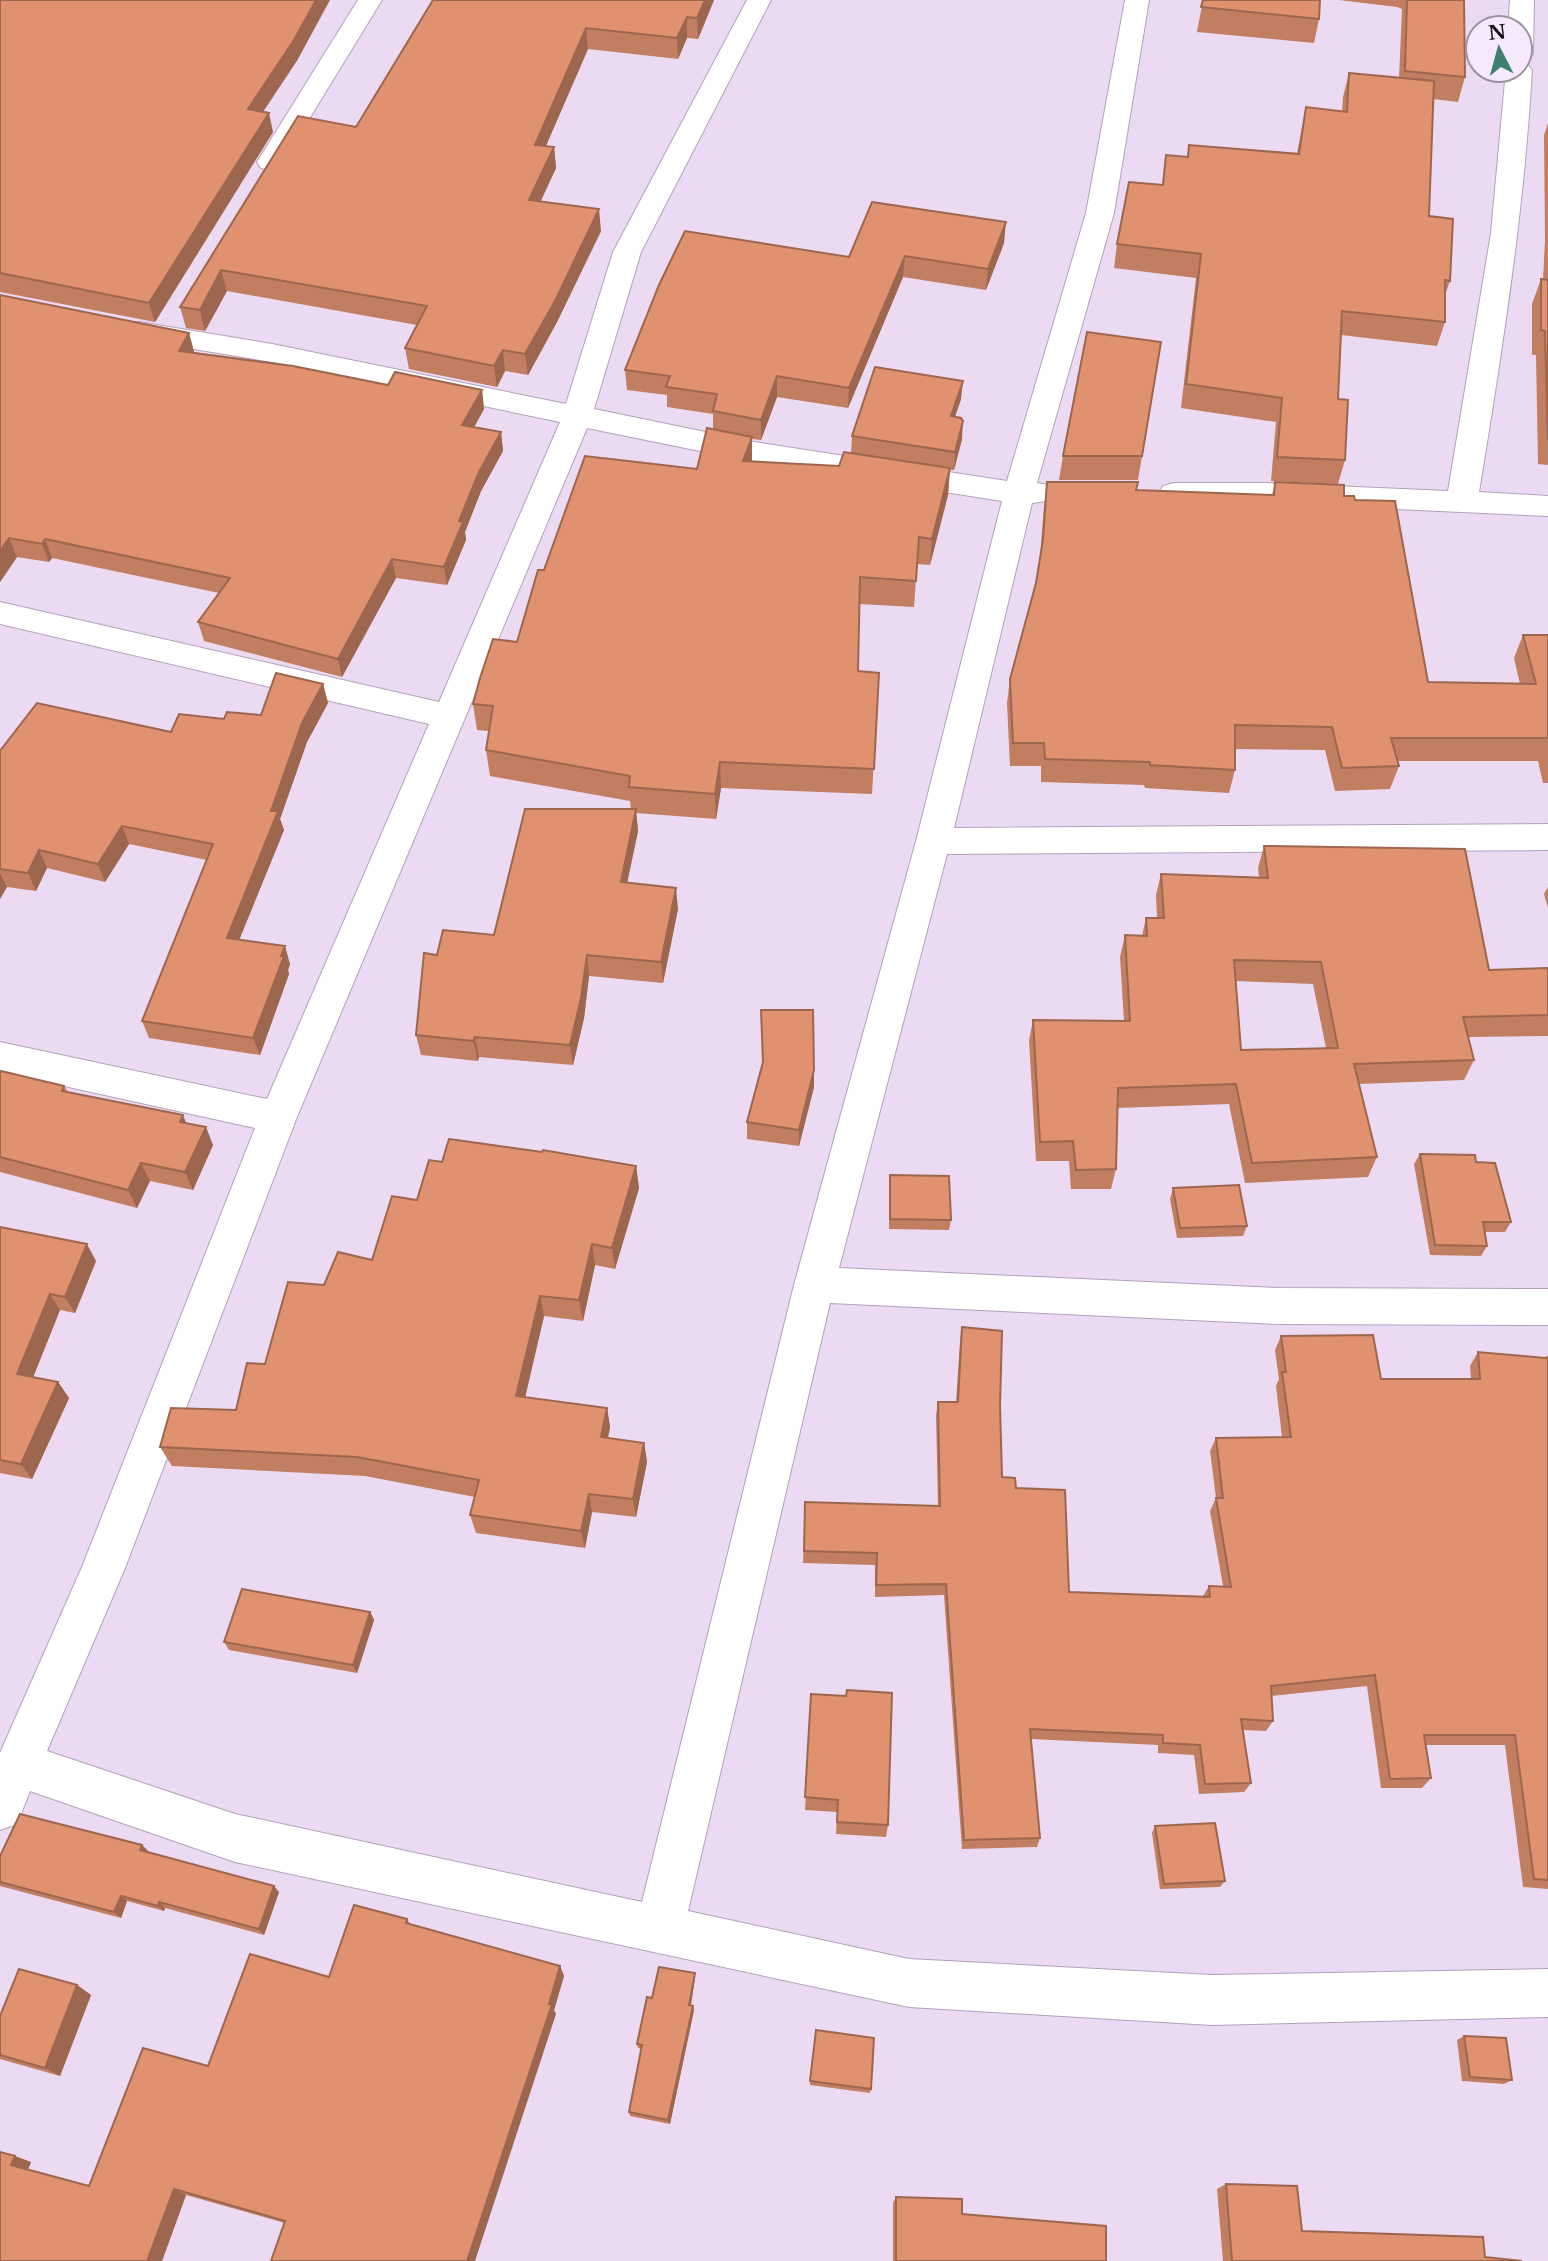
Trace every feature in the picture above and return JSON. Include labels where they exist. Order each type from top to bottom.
[{"type":"street","points":[[256,186],[370,0]]},
{"type":"street","points":[[0,1807],[103,1568],[278,1117],[451,717],[577,416],[627,252],[759,0]]},
{"type":"street","points":[[659,1931],[814,1285],[933,841],[1020,493],[1100,213],[1137,0]]},
{"type":"street","points":[[1462,502],[1496,296],[1516,137],[1518,84]]},
{"type":"street","points":[[112,326],[171,325],[272,352],[754,452],[1020,493],[1074,493]]},
{"type":"street","points":[[1142,493],[1265,493],[1548,506]]},
{"type":"street","points":[[0,613],[451,717]]},
{"type":"street","points":[[933,841],[1548,837]]},
{"type":"street","points":[[0,1057],[278,1117]]},
{"type":"street","points":[[814,1285],[1277,1306],[1548,1307]]},
{"type":"street","points":[[19,1764],[235,1838],[909,1983],[1212,2000],[1548,1993]]},
{"type":"building","points":[[0,0],[316,0],[294,40],[248,109],[269,113],[149,303],[0,273]]},
{"type":"building","points":[[433,0],[705,0],[697,18],[687,17],[677,38],[586,28],[535,145],[554,147],[529,200],[599,209],[555,301],[525,354],[503,350],[494,366],[405,348],[427,306],[221,270],[200,310],[180,307],[298,116],[356,127]]},
{"type":"building","points":[[1203,0],[1320,0],[1319,19],[1201,7]]},
{"type":"building","points":[[1407,0],[1464,0],[1464,77],[1405,71]]},
{"type":"building","points":[[1349,73],[1434,81],[1429,216],[1453,219],[1450,281],[1445,280],[1445,322],[1342,311],[1338,399],[1348,400],[1345,460],[1277,457],[1282,398],[1186,384],[1201,254],[1117,244],[1129,182],[1163,185],[1166,155],[1188,157],[1189,145],[1299,154],[1306,107],[1347,112]]},
{"type":"building","points":[[872,202],[1006,222],[988,269],[905,256],[849,388],[777,376],[761,420],[713,411],[717,394],[666,387],[670,376],[625,370],[659,285],[685,231],[849,257]]},
{"type":"building","points":[[1541,279],[1548,280],[1548,440],[1545,331],[1541,330]]},
{"type":"building","points":[[0,295],[189,333],[179,351],[293,366],[388,385],[395,372],[482,390],[462,425],[501,432],[479,472],[459,521],[463,522],[444,567],[392,559],[338,659],[198,622],[230,578],[45,539],[42,544],[9,538],[0,551]]},
{"type":"building","points":[[1087,332],[1161,342],[1142,456],[1063,456]]},
{"type":"building","points":[[875,367],[963,381],[951,416],[963,421],[955,452],[852,436]]},
{"type":"building","points":[[707,428],[752,437],[743,461],[839,466],[844,452],[950,468],[932,539],[919,537],[916,581],[860,577],[858,671],[879,673],[874,769],[720,762],[715,794],[629,787],[630,776],[486,750],[493,706],[473,704],[493,639],[517,642],[538,570],[544,570],[585,456],[697,469]]},
{"type":"building","points":[[1047,482],[1138,482],[1136,490],[1274,495],[1275,482],[1344,485],[1344,496],[1354,496],[1355,500],[1395,501],[1428,682],[1536,684],[1523,635],[1548,635],[1548,738],[1391,738],[1399,766],[1342,768],[1332,727],[1235,725],[1235,770],[1150,765],[1150,762],[1045,759],[1044,743],[1013,743],[1010,679],[1036,583],[1043,540]]},
{"type":"building","points":[[276,673],[323,684],[302,723],[271,811],[278,811],[227,938],[285,946],[281,956],[284,956],[253,1038],[142,1021],[213,844],[122,826],[98,864],[39,850],[28,873],[0,869],[0,751],[37,703],[171,732],[179,714],[224,719],[227,712],[261,715]]},
{"type":"building","points":[[525,809],[636,809],[621,882],[676,888],[661,962],[587,955],[570,1045],[475,1037],[473,1041],[416,1035],[424,953],[437,955],[443,930],[494,935]]},
{"type":"building","points":[[1264,846],[1465,849],[1489,970],[1548,968],[1548,1015],[1463,1017],[1474,1060],[1354,1064],[1377,1157],[1252,1163],[1236,1084],[1118,1088],[1116,1169],[1076,1170],[1073,1141],[1040,1142],[1033,1020],[1130,1021],[1125,935],[1147,936],[1146,918],[1164,918],[1161,874],[1268,878]],"holes":[[[1234,960],[1321,962],[1338,1048],[1241,1050]]]},
{"type":"building","points":[[761,1010],[813,1010],[814,1070],[799,1130],[747,1122],[763,1062]]},
{"type":"building","points":[[1,1071],[64,1086],[62,1091],[183,1115],[180,1122],[206,1127],[185,1172],[141,1163],[128,1190],[0,1157]]},
{"type":"building","points":[[449,1139],[542,1152],[543,1150],[636,1166],[612,1248],[592,1244],[579,1300],[540,1296],[516,1396],[607,1408],[601,1437],[644,1443],[633,1499],[589,1494],[581,1531],[470,1515],[479,1480],[357,1457],[160,1447],[171,1408],[236,1410],[247,1363],[265,1364],[288,1282],[324,1285],[338,1252],[372,1260],[392,1196],[417,1200],[429,1160],[442,1162]]},
{"type":"building","points":[[1420,1154],[1475,1155],[1476,1162],[1495,1163],[1511,1222],[1483,1222],[1487,1246],[1435,1245]]},
{"type":"building","points":[[890,1175],[949,1176],[951,1220],[890,1219]]},
{"type":"building","points":[[1239,1185],[1247,1226],[1180,1228],[1173,1188]]},
{"type":"building","points":[[0,1227],[87,1244],[65,1297],[50,1294],[17,1374],[58,1382],[21,1464],[0,1460]]},
{"type":"building","points":[[962,1327],[1002,1331],[1002,1477],[1015,1478],[1016,1488],[1065,1490],[1069,1592],[1210,1597],[1209,1586],[1231,1587],[1216,1498],[1223,1498],[1216,1438],[1291,1437],[1282,1372],[1286,1372],[1281,1336],[1373,1335],[1381,1379],[1480,1379],[1478,1352],[1548,1357],[1548,1880],[1534,1879],[1515,1735],[1424,1735],[1431,1778],[1390,1779],[1375,1675],[1271,1686],[1273,1721],[1241,1719],[1251,1783],[1205,1784],[1200,1745],[1163,1743],[1163,1735],[1030,1729],[1040,1838],[964,1840],[946,1584],[876,1585],[877,1553],[804,1551],[805,1502],[940,1506],[938,1402],[958,1402]]},
{"type":"building","points":[[242,1589],[370,1612],[353,1665],[224,1642]]},
{"type":"building","points":[[847,1690],[892,1693],[888,1825],[837,1822],[838,1800],[805,1797],[811,1694],[846,1696]]},
{"type":"building","points":[[20,1814],[142,1845],[140,1850],[274,1886],[259,1929],[159,1902],[158,1906],[121,1896],[114,1912],[0,1882],[0,1856]]},
{"type":"building","points":[[1215,1823],[1225,1881],[1164,1884],[1155,1826]]},
{"type":"building","points":[[354,1905],[407,1919],[406,1923],[560,1966],[549,2004],[552,2004],[467,2261],[271,2261],[285,2221],[174,2189],[147,2261],[0,2261],[0,2152],[15,2156],[11,2165],[89,2186],[143,2048],[208,2066],[250,1954],[329,1977]]},
{"type":"building","points":[[659,1967],[695,1973],[689,2005],[693,2006],[668,2120],[629,2112],[642,2045],[637,2044],[647,1997],[652,1998]]},
{"type":"building","points":[[19,1969],[77,1985],[45,2068],[0,2055],[0,2016]]},
{"type":"building","points":[[816,2030],[874,2038],[871,2089],[810,2081]]},
{"type":"building","points":[[1464,2036],[1506,2038],[1512,2080],[1470,2077]]},
{"type":"building","points":[[1226,2184],[1297,2186],[1302,2231],[1483,2237],[1485,2257],[1522,2261],[1232,2261]]},
{"type":"building","points":[[896,2197],[962,2199],[962,2214],[1106,2226],[1106,2261],[896,2261]]}]
